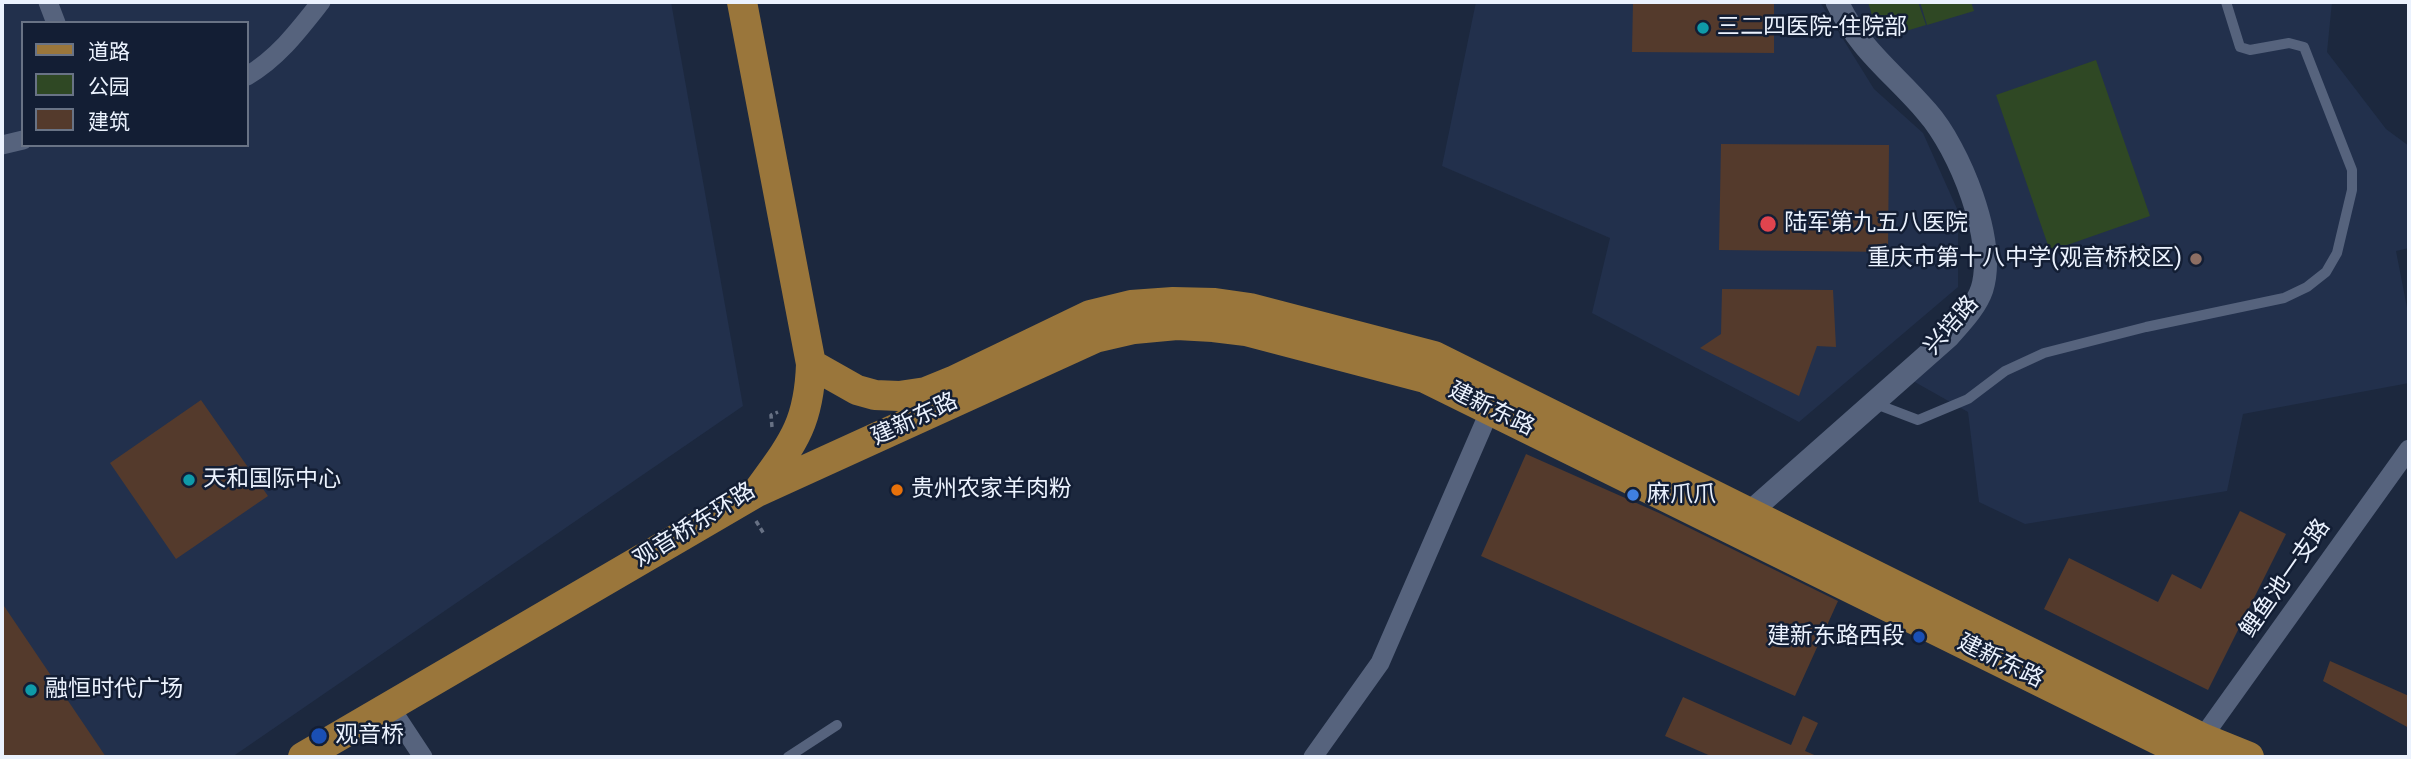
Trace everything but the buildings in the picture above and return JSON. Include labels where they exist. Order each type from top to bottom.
[{"type":"main road","name":"观音桥东环路","points":[[303,757],[757,492],[788,450],[805,416],[811,363],[742,2]]},
{"type":"main road","name":"建新东路","points":[[811,363],[856,390],[875,395],[899,396],[926,392],[1090,315],[1131,305],[1173,302],[1215,303],[1250,308],[1434,356],[1741,520],[2193,753],[2249,757]]},
{"type":"main road","name":"建新东路","points":[[757,492],[1095,338],[1177,324],[1246,331],[1426,378],[1490,410],[1741,520]]},
{"type":"street","points":[[48,2],[54,21]]},
{"type":"street","points":[[248,75],[261,68],[288,43],[321,2]]},
{"type":"street","name":"兴培路","points":[[1741,520],[1948,337],[1967,315],[1982,291],[1986,266],[1985,239],[1960,164],[1947,136],[1927,111],[1871,55],[1847,23],[1837,2]]},
{"type":"street","points":[[2,145],[21,140]]},
{"type":"street","points":[[1313,757],[1380,663],[1490,410]]},
{"type":"street","name":"鲤鱼池一支路","points":[[2193,753],[2409,449]]},
{"type":"street","points":[[390,707],[423,757]]},
{"type":"lane","points":[[1875,404],[1918,420],[1968,399],[2005,371],[2045,353],[2146,327],[2284,298],[2307,287],[2326,272],[2337,253],[2352,190],[2352,170],[2304,47],[2289,43],[2250,50],[2240,47],[2226,2]]},
{"type":"lane","points":[[788,757],[837,725]]},
{"type":"shaded area","points":[[2,2],[671,2],[743,406],[232,757],[2,757]]},
{"type":"shaded area","name":"陆军第九五八医院","points":[[1476,2],[1820,2],[1874,89],[1923,133],[1958,211],[1958,287],[1799,422],[1592,313],[1610,238],[1442,166]]},
{"type":"shaded area","name":"重庆市第十八中学(观音桥校区)","points":[[1849,2],[2332,2],[2327,52],[2386,129],[2409,146],[2409,248],[2396,251],[2409,318],[2409,383],[2243,414],[2227,491],[2025,524],[1979,502],[1968,412],[1913,381],[1994,267],[1994,238],[1969,161],[1879,48],[1856,17]]},
{"type":"green space","points":[[1868,2],[1918,2],[1926,25],[1879,39]]},
{"type":"green space","points":[[1920,2],[1971,2],[1974,11],[1927,25]]},
{"type":"green space","points":[[2096,60],[2150,216],[2050,251],[1996,95]]},
{"type":"place","name":"三二四医院-住院部","points":[[1703,28]]},
{"type":"place","name":"陆军第九五八医院","points":[[1768,224]]},
{"type":"place","name":"重庆市第十八中学(观音桥校区)","points":[[2196,259]]},
{"type":"place","name":"天和国际中心","points":[[189,480]]},
{"type":"place","name":"贵州农家羊肉粉","points":[[897,490]]},
{"type":"place","name":"麻爪爪","points":[[1633,495]]},
{"type":"place","name":"建新东路西段","points":[[1919,637]]},
{"type":"place","name":"融恒时代广场","points":[[31,690]]},
{"type":"place","name":"观音桥","points":[[319,736]]}]
